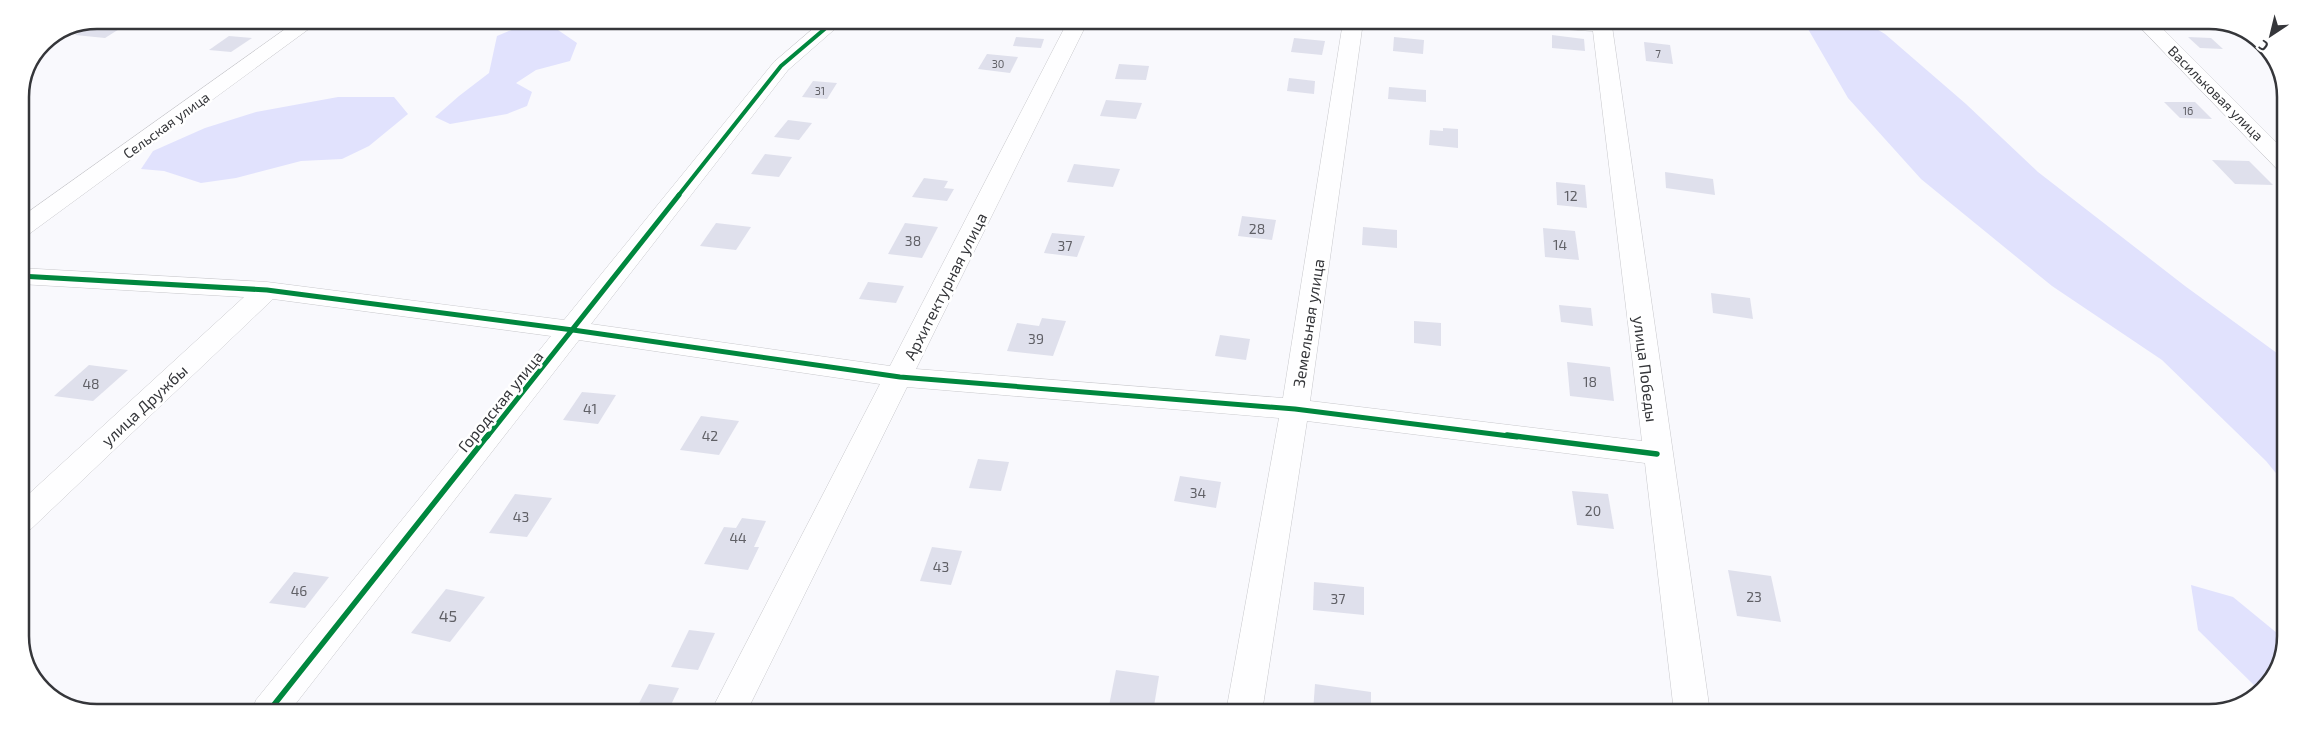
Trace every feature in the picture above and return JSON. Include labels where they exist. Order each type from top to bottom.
[{"type":"street","name":"Сельская улица","points":[[29,223],[298,29]]},
{"type":"street","name":"Городская улица","points":[[275,704],[573,330],[780,66],[824,29]]},
{"type":"street","name":"Архитектурная улица","points":[[733,704],[900,377],[1074,29]]},
{"type":"street","name":"Земельная улица","points":[[1245,704],[1294,410],[1353,29]]},
{"type":"street","name":"улица Победы","points":[[1602,29],[1691,704]]},
{"type":"street","name":"Васильковая улица","points":[[2152,29],[2277,155]]},
{"type":"street","points":[[29,277],[267,290],[573,330],[900,377],[1294,410],[1657,454]]},
{"type":"street","name":"улица Дружбы","points":[[29,512],[267,290]]},
{"type":"shaded area","points":[[514,29],[549,29],[558,30],[577,43],[570,61],[536,70],[516,83],[532,92],[527,106],[507,114],[450,124],[435,117],[489,73],[497,36]]},
{"type":"shaded area","points":[[1808,29],[1877,29],[1885,34],[1966,104],[2038,172],[2185,286],[2277,353],[2277,474],[2266,461],[2162,360],[2052,286],[1921,179],[1848,98]]},
{"type":"shaded area","points":[[338,97],[394,97],[408,114],[369,146],[342,159],[301,161],[236,178],[201,183],[164,171],[141,169],[153,151],[205,128],[256,112]]},
{"type":"shaded area","points":[[2191,585],[2233,597],[2277,633],[2275,654],[2266,674],[2255,686],[2198,630]]},
{"type":"building","points":[[119,29],[105,38],[75,35],[83,30]]},
{"type":"building","points":[[1552,35],[1584,39],[1585,51],[1552,48]]},
{"type":"building","points":[[229,36],[252,38],[231,52],[209,50]]},
{"type":"building","points":[[1016,37],[1044,39],[1041,48],[1013,46]]},
{"type":"building","points":[[1394,37],[1424,40],[1423,54],[1393,51]]},
{"type":"building","points":[[2188,37],[2211,38],[2223,49],[2200,48]]},
{"type":"building","points":[[1294,38],[1325,41],[1322,55],[1291,52]]},
{"type":"building","points":[[1644,42],[1670,45],[1673,64],[1646,61]]},
{"type":"building","points":[[987,54],[1018,57],[1010,73],[978,69]]},
{"type":"building","points":[[1119,64],[1149,66],[1146,80],[1115,79]]},
{"type":"building","points":[[1289,78],[1315,81],[1314,94],[1287,91]]},
{"type":"building","points":[[813,81],[837,83],[827,99],[802,97]]},
{"type":"building","points":[[1389,87],[1426,90],[1426,102],[1388,99]]},
{"type":"building","points":[[1106,100],[1142,103],[1136,119],[1100,116]]},
{"type":"building","points":[[2164,102],[2195,102],[2212,119],[2180,118]]},
{"type":"building","points":[[788,120],[812,123],[799,140],[774,137]]},
{"type":"building","points":[[1443,128],[1458,129],[1458,148],[1429,145],[1430,130],[1443,131]]},
{"type":"building","points":[[765,154],[792,157],[779,177],[751,174]]},
{"type":"building","points":[[2212,160],[2249,161],[2273,185],[2235,184]]},
{"type":"building","points":[[1074,164],[1120,169],[1113,187],[1067,182]]},
{"type":"building","points":[[1665,172],[1713,179],[1715,195],[1666,188]]},
{"type":"building","points":[[924,178],[948,181],[944,188],[954,189],[947,201],[912,197]]},
{"type":"building","points":[[1556,182],[1585,185],[1587,208],[1557,205]]},
{"type":"building","points":[[1242,216],[1276,220],[1272,240],[1238,236]]},
{"type":"building","points":[[716,223],[751,227],[736,250],[700,246]]},
{"type":"building","points":[[905,223],[938,227],[922,258],[888,254]]},
{"type":"building","points":[[1363,227],[1397,230],[1397,248],[1362,245]]},
{"type":"building","points":[[1543,228],[1575,231],[1579,260],[1545,257]]},
{"type":"building","points":[[1052,233],[1085,236],[1077,257],[1044,253]]},
{"type":"building","points":[[868,282],[904,286],[896,303],[859,299]]},
{"type":"building","points":[[1711,293],[1750,298],[1753,319],[1713,313]]},
{"type":"building","points":[[1559,305],[1591,308],[1593,326],[1561,322]]},
{"type":"building","points":[[1042,318],[1066,321],[1053,356],[1007,351],[1017,323],[1039,326]]},
{"type":"building","points":[[1414,321],[1441,323],[1441,346],[1414,343]]},
{"type":"building","points":[[1220,335],[1250,339],[1246,360],[1215,356]]},
{"type":"building","points":[[1567,362],[1610,367],[1614,401],[1570,396]]},
{"type":"building","points":[[89,365],[128,370],[93,401],[54,396]]},
{"type":"building","points":[[582,392],[616,395],[598,424],[563,420]]},
{"type":"building","points":[[701,416],[739,421],[719,455],[680,450]]},
{"type":"building","points":[[978,459],[1009,462],[1001,491],[969,488]]},
{"type":"building","points":[[1180,476],[1221,482],[1216,508],[1174,501]]},
{"type":"building","points":[[1572,491],[1608,494],[1614,529],[1577,525]]},
{"type":"building","points":[[515,494],[552,498],[527,537],[489,533]]},
{"type":"building","points":[[742,518],[766,521],[754,547],[759,547],[748,570],[704,564],[724,527],[736,528]]},
{"type":"building","points":[[932,547],[962,551],[951,585],[920,581]]},
{"type":"building","points":[[1728,570],[1771,576],[1781,622],[1737,616]]},
{"type":"building","points":[[294,572],[329,577],[305,608],[269,603]]},
{"type":"building","points":[[1314,582],[1364,587],[1364,615],[1313,610]]},
{"type":"building","points":[[446,589],[485,597],[450,642],[411,633]]},
{"type":"building","points":[[689,630],[715,633],[698,670],[671,667]]},
{"type":"building","points":[[1116,670],[1159,676],[1154,704],[1109,704]]},
{"type":"building","points":[[649,684],[679,688],[671,704],[639,704]]},
{"type":"building","points":[[1315,684],[1371,692],[1371,704],[1314,704]]},
{"type":"cycle path","points":[[275,704],[781,66],[825,29]]},
{"type":"cycle path","points":[[29,277],[267,290],[573,330],[900,377],[1295,409],[1657,454]]}]
